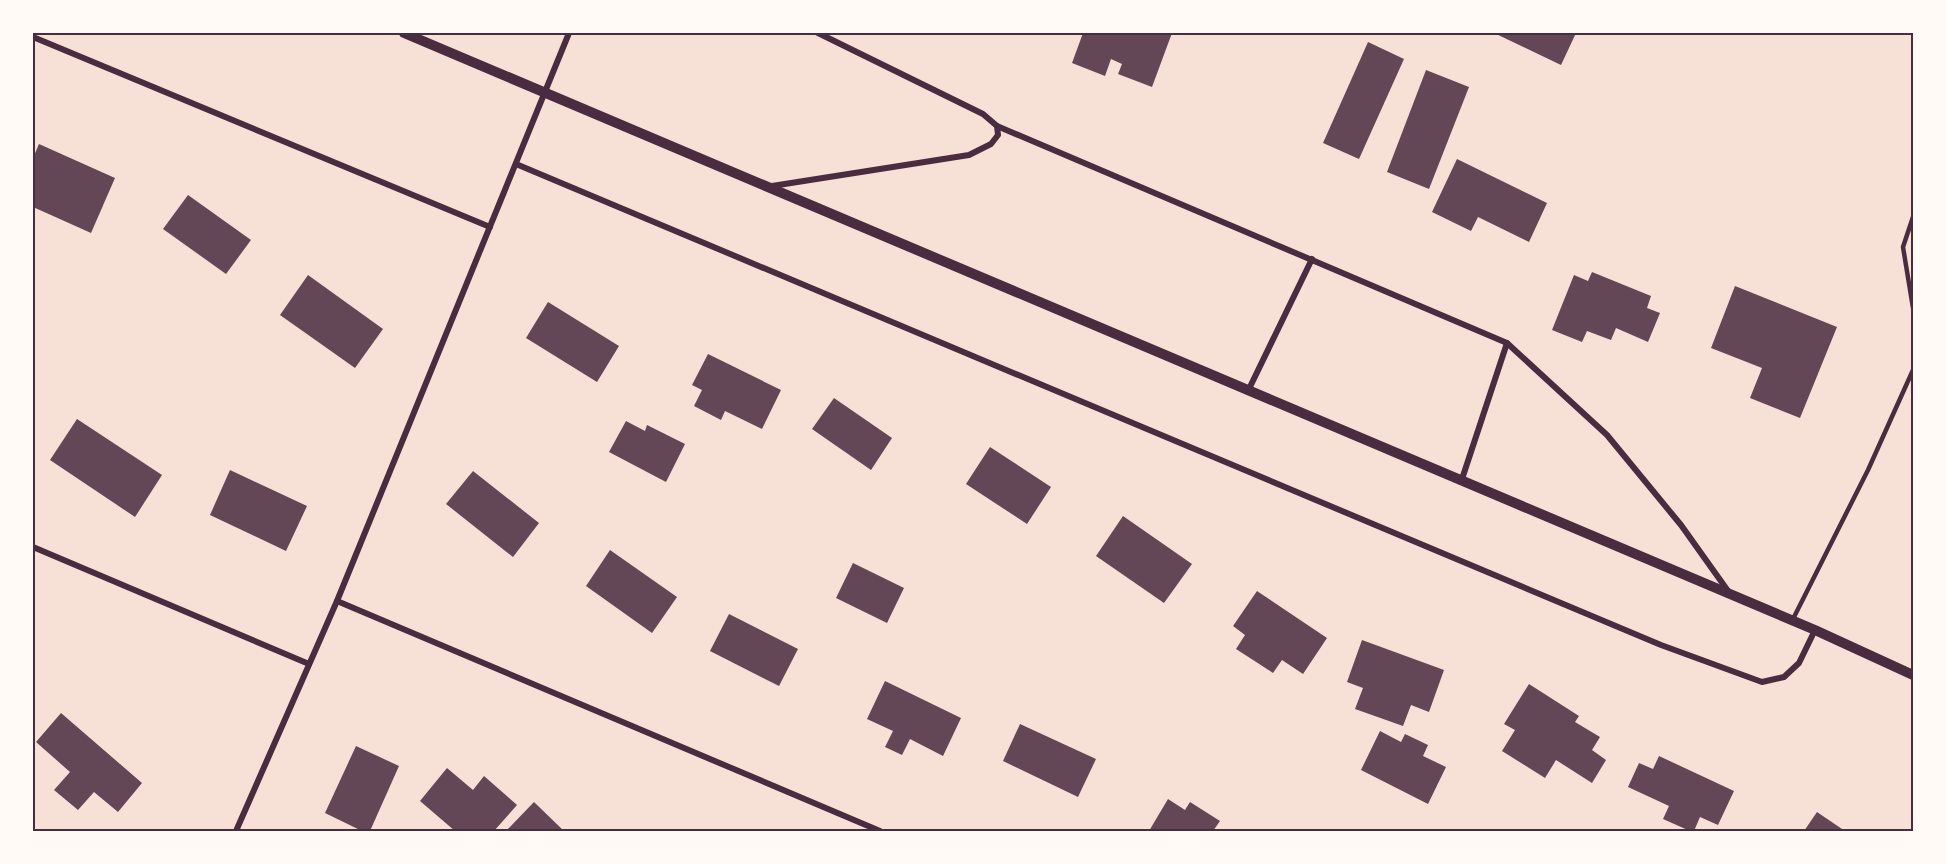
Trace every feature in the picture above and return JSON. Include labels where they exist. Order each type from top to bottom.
[{"type":"street","points":[[404,33],[1815,630],[1913,675]]},
{"type":"street","points":[[236,831],[337,601],[569,33]]},
{"type":"street","points":[[818,33],[983,114],[997,126],[1507,343],[1607,435],[1681,525],[1731,595]]},
{"type":"street","points":[[33,37],[490,227]]},
{"type":"street","points":[[767,187],[969,155],[991,144],[998,135],[997,126]]},
{"type":"street","points":[[516,164],[1650,640],[1762,682],[1784,677],[1799,663],[1815,630]]},
{"type":"street","points":[[1248,392],[1312,259]]},
{"type":"street","points":[[1461,482],[1507,343]]},
{"type":"street","points":[[33,547],[309,664]]},
{"type":"street","points":[[337,601],[880,831]]},
{"type":"lane","points":[[1913,217],[1903,247],[1913,308]]},
{"type":"lane","points":[[1792,621],[1868,470],[1913,370]]},
{"type":"building","points":[[1083,33],[1172,33],[1152,87],[1118,74],[1122,64],[1111,59],[1105,76],[1072,63]]},
{"type":"building","points":[[1494,33],[1576,33],[1561,65]]},
{"type":"building","points":[[1368,42],[1404,59],[1359,159],[1323,143]]},
{"type":"building","points":[[1426,70],[1469,87],[1429,189],[1387,172]]},
{"type":"building","points":[[39,144],[115,178],[91,233],[33,207],[33,158]]},
{"type":"building","points":[[1457,159],[1547,203],[1529,242],[1478,217],[1471,231],[1432,212]]},
{"type":"building","points":[[188,195],[251,240],[226,274],[163,229]]},
{"type":"building","points":[[1592,272],[1651,296],[1647,308],[1660,313],[1648,342],[1616,328],[1611,340],[1587,331],[1582,342],[1552,330],[1574,275],[1588,281]]},
{"type":"building","points":[[308,275],[383,329],[355,368],[280,315]]},
{"type":"building","points":[[1735,286],[1837,327],[1800,418],[1750,398],[1762,368],[1711,348]]},
{"type":"building","points":[[548,302],[619,346],[597,382],[526,338]]},
{"type":"building","points":[[708,354],[781,390],[762,429],[725,411],[721,420],[694,406],[702,390],[692,385]]},
{"type":"building","points":[[834,398],[892,438],[871,470],[812,429]]},
{"type":"building","points":[[77,419],[162,475],[135,517],[50,460]]},
{"type":"building","points":[[626,421],[645,431],[647,425],[685,444],[666,482],[609,452]]},
{"type":"building","points":[[990,447],[1051,487],[1027,524],[966,484]]},
{"type":"building","points":[[230,470],[307,506],[286,551],[210,515]]},
{"type":"building","points":[[473,471],[539,523],[513,557],[446,504]]},
{"type":"building","points":[[1123,516],[1192,564],[1164,603],[1096,556]]},
{"type":"building","points":[[610,550],[677,597],[652,633],[586,586]]},
{"type":"building","points":[[853,563],[904,588],[887,623],[836,598]]},
{"type":"building","points":[[1257,591],[1327,638],[1303,674],[1282,660],[1273,673],[1236,649],[1245,635],[1233,626]]},
{"type":"building","points":[[729,614],[798,649],[779,686],[710,651]]},
{"type":"building","points":[[1362,640],[1444,670],[1429,712],[1411,705],[1403,726],[1355,709],[1363,688],[1347,682]]},
{"type":"building","points":[[885,681],[961,718],[943,756],[910,739],[902,755],[885,747],[893,731],[867,719]]},
{"type":"building","points":[[1529,684],[1579,716],[1575,722],[1600,737],[1592,750],[1606,760],[1592,783],[1556,760],[1545,778],[1502,751],[1515,730],[1504,724]]},
{"type":"building","points":[[61,713],[142,783],[118,812],[94,792],[78,810],[54,790],[70,772],[36,742]]},
{"type":"building","points":[[1020,724],[1096,759],[1078,797],[1003,761]]},
{"type":"building","points":[[1380,731],[1401,742],[1405,734],[1428,745],[1423,756],[1446,767],[1428,804],[1361,770]]},
{"type":"building","points":[[356,746],[399,766],[370,831],[362,831],[325,813]]},
{"type":"building","points":[[1659,756],[1734,791],[1718,825],[1700,817],[1694,831],[1690,831],[1663,819],[1669,806],[1628,787],[1639,763],[1653,769]]},
{"type":"building","points":[[447,768],[473,790],[484,776],[517,805],[494,831],[455,831],[420,801]]},
{"type":"building","points":[[1168,799],[1185,810],[1190,802],[1220,821],[1213,831],[1149,831]]},
{"type":"building","points":[[534,802],[564,831],[506,831]]},
{"type":"building","points":[[1817,812],[1845,831],[1804,831]]}]
